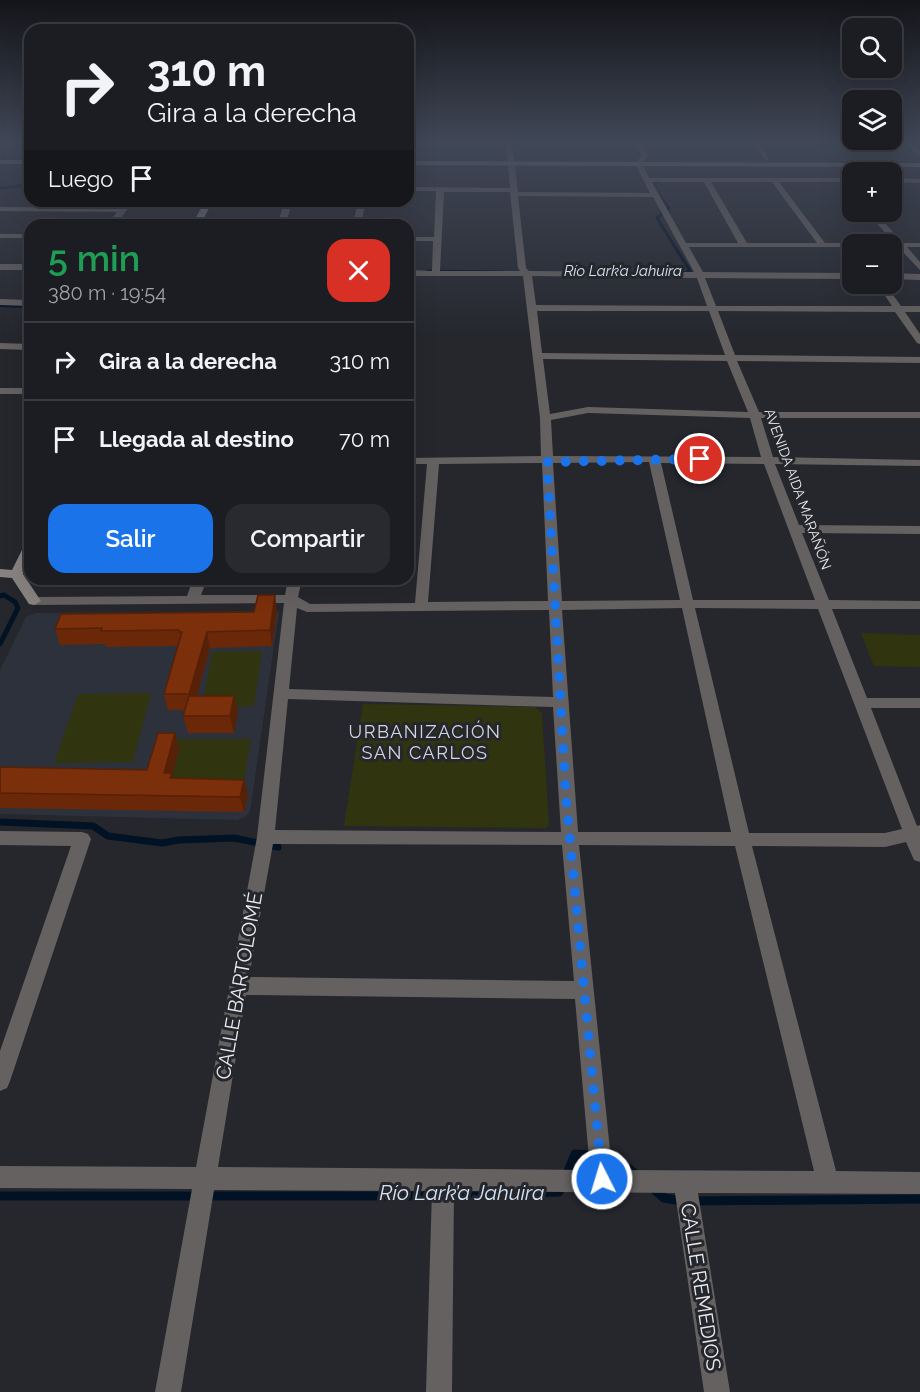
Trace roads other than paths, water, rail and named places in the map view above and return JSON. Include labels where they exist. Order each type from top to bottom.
[{"type":"street","points":[[436,273],[439,208]]},
{"type":"street","points":[[515,208],[522,268],[527,274],[532,308],[545,418],[559,702],[602,1179]]},
{"type":"street","name":"AVENIDA AIDA MARAÑÓN","points":[[663,208],[700,275],[730,358],[755,415],[768,460],[826,605],[861,703],[916,833],[920,855]]},
{"type":"street","points":[[722,208],[744,245]]},
{"type":"street","points":[[795,208],[823,245]]},
{"type":"street","points":[[0,209],[122,210]]},
{"type":"street","points":[[115,219],[122,210]]},
{"type":"street","points":[[879,222],[888,234]]},
{"type":"street","points":[[0,236],[24,236]]},
{"type":"street","points":[[414,239],[438,239]]},
{"type":"street","points":[[684,244],[842,245]]},
{"type":"street","points":[[902,245],[920,245]]},
{"type":"street","points":[[902,250],[920,267]]},
{"type":"street","points":[[0,267],[24,267]]},
{"type":"street","points":[[414,273],[842,276]]},
{"type":"street","points":[[902,276],[920,277]]},
{"type":"street","points":[[888,294],[920,341]]},
{"type":"street","points":[[0,302],[24,303]]},
{"type":"street","points":[[532,308],[920,309]]},
{"type":"street","points":[[0,346],[24,347]]},
{"type":"street","points":[[537,356],[920,360]]},
{"type":"street","points":[[2,393],[24,391]]},
{"type":"street","points":[[545,418],[588,410],[755,415],[920,415]]},
{"type":"street","points":[[654,459],[742,841],[828,1183]]},
{"type":"street","points":[[414,461],[547,462],[654,459],[920,463]]},
{"type":"street","points":[[421,608],[432,462]]},
{"type":"street","points":[[796,529],[920,530]]},
{"type":"street","points":[[16,574],[24,558]]},
{"type":"street","points":[[0,573],[16,574]]},
{"type":"street","points":[[16,574],[34,601],[291,599],[307,608],[686,604],[920,605]]},
{"type":"street","points":[[193,599],[198,585]]},
{"type":"street","name":"CALLE BARTOLOMÉ","points":[[168,1392],[266,837],[294,585]]},
{"type":"street","points":[[282,694],[559,702]]},
{"type":"street","points":[[861,703],[920,703]]},
{"type":"street","points":[[266,837],[742,841],[885,840],[916,833]]},
{"type":"street","points":[[0,838],[82,839],[0,1081]]},
{"type":"street","points":[[238,986],[584,990]]},
{"type":"street","points":[[0,1177],[602,1179],[685,1182],[920,1183]]},
{"type":"street","points":[[439,1392],[444,1180]]},
{"type":"street","name":"CALLE REMEDIOS","points":[[685,1182],[717,1392]]},
{"type":"waterway","name":"Río Lark’a Jahuira","points":[[669,208],[657,218],[690,271],[684,273]]},
{"type":"waterway","name":"Río Lark’a Jahuira","points":[[428,271],[503,272]]},
{"type":"waterway","points":[[0,305],[24,306]]},
{"type":"waterway","name":"Río Lark’a Jahuira","points":[[0,596],[4,595],[15,602],[18,608],[0,644]]},
{"type":"waterway","name":"Río Lark’a Jahuira","points":[[0,822],[93,826],[108,836],[162,843],[179,840],[234,838],[278,847]]},
{"type":"waterway","name":"Río Lark’a Jahuira","points":[[566,1176],[575,1154],[613,1157],[637,1175]]},
{"type":"waterway","name":"Río Lark’a Jahuira","points":[[448,1196],[559,1192],[562,1185]]},
{"type":"waterway","name":"Río Lark’a Jahuira","points":[[652,1188],[664,1198],[682,1201]]},
{"type":"waterway","name":"Río Lark’a Jahuira","points":[[0,1196],[438,1196]]},
{"type":"waterway","name":"Río Lark’a Jahuira","points":[[693,1201],[920,1199]]},
{"type":"district","name":"URBANIZACIÓN SAN CARLOS","points":[[425,742]]}]
